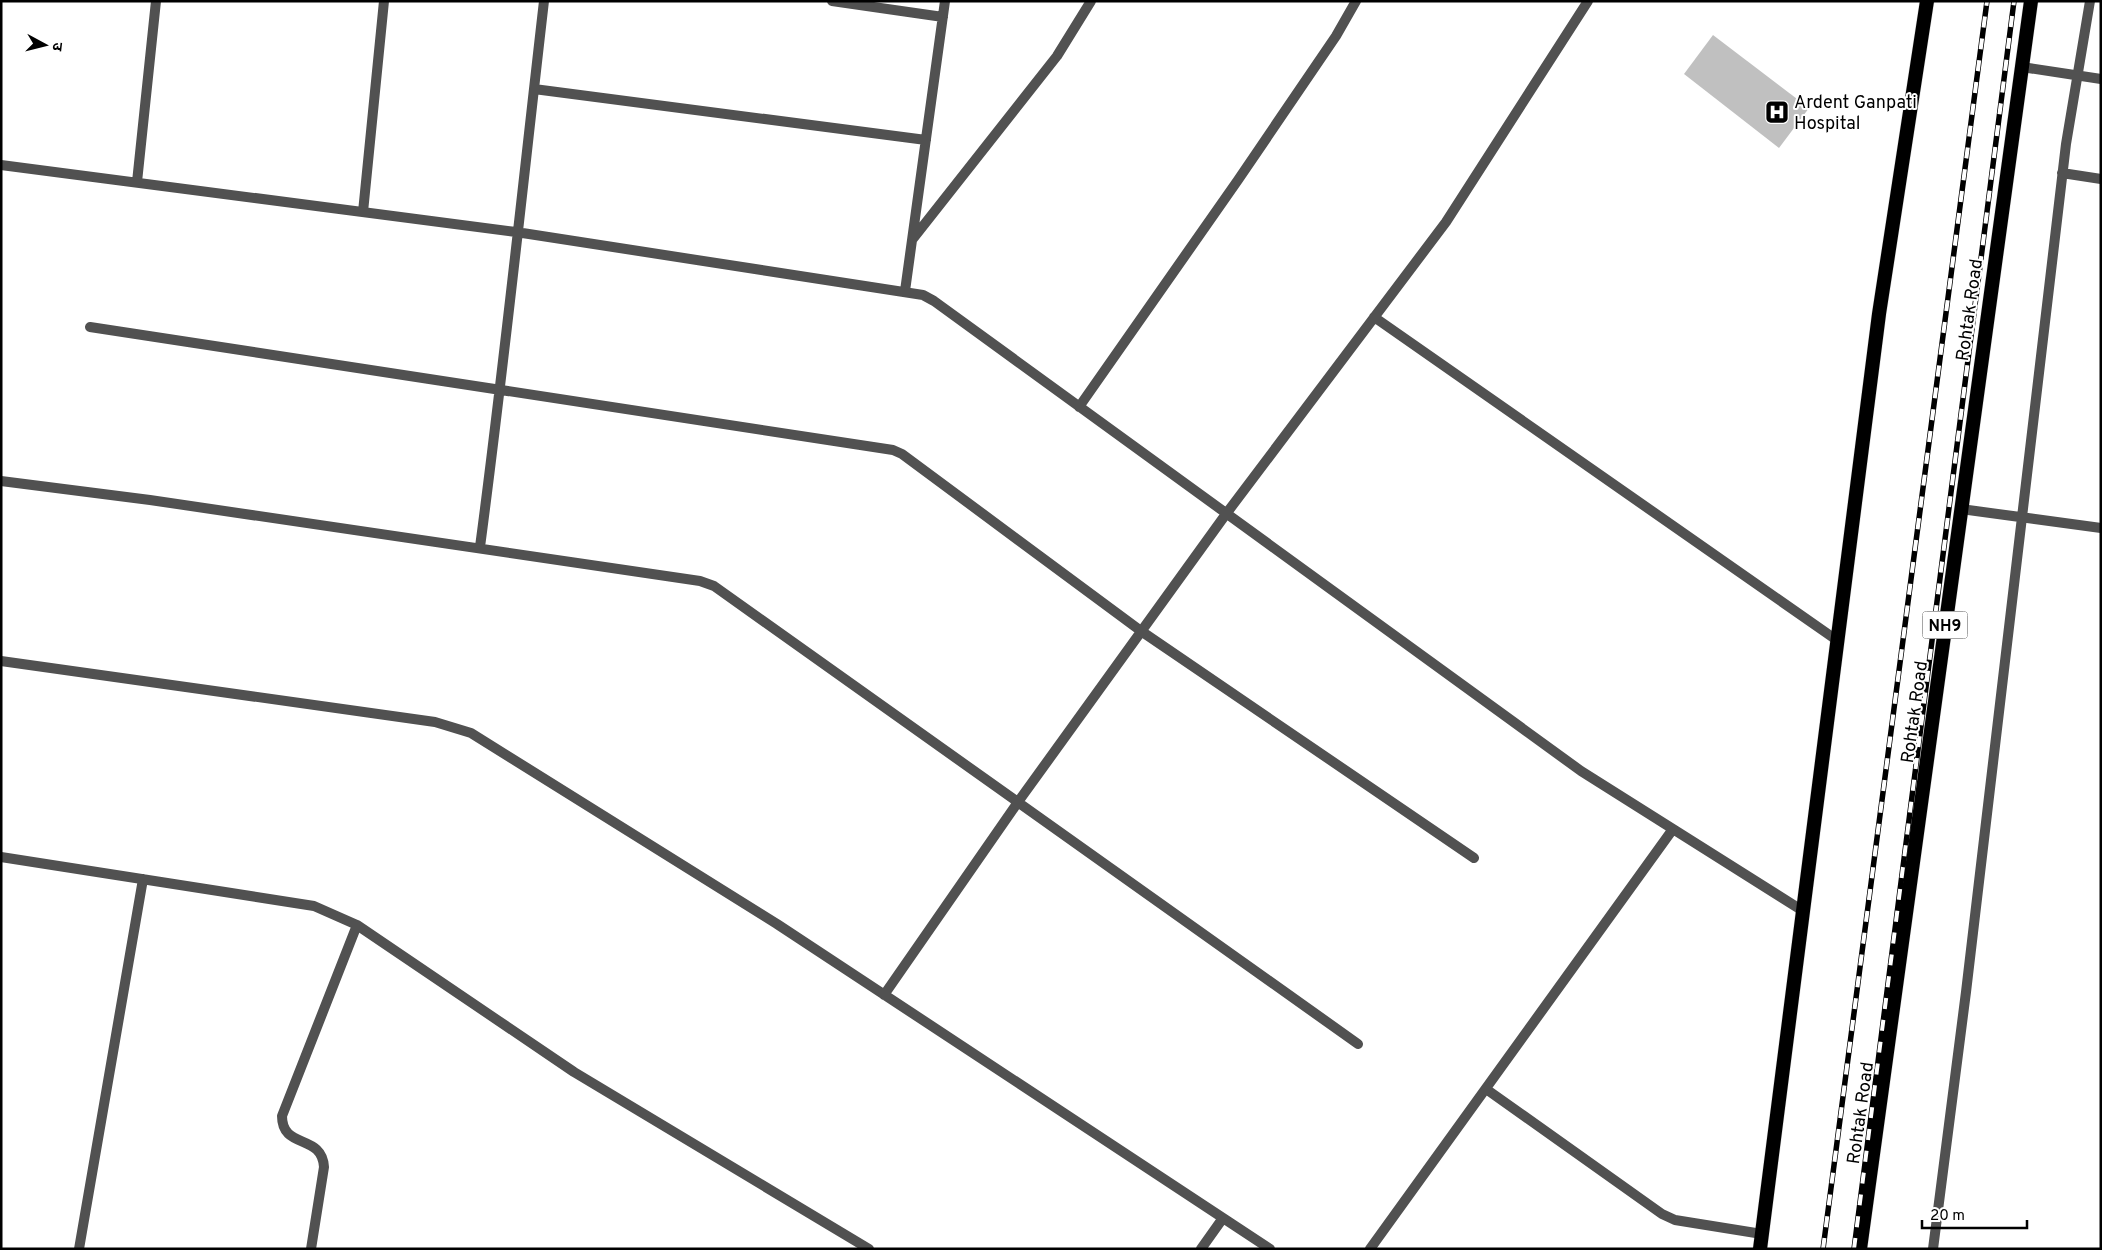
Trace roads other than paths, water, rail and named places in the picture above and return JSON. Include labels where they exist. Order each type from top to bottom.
[{"type":"highway","points":[[1760,1249],[1880,314],[1927,1]]},
{"type":"highway","name":"Rohtak Road","points":[[1860,1249],[2031,1]]},
{"type":"street","points":[[137,182],[156,1]]},
{"type":"street","points":[[363,212],[384,1]]},
{"type":"street","points":[[480,547],[501,390],[516,232],[544,1]]},
{"type":"street","points":[[832,1],[943,17]]},
{"type":"street","points":[[905,291],[945,1]]},
{"type":"street","points":[[912,240],[1057,56],[1091,1]]},
{"type":"street","points":[[1079,407],[1244,172],[1336,36],[1356,1]]},
{"type":"street","points":[[884,995],[1018,802],[1226,514],[1446,222],[1588,1]]},
{"type":"street","points":[[1933,1249],[1966,992],[2062,173],[2090,1]]},
{"type":"street","points":[[2022,66],[2101,79]]},
{"type":"street","points":[[534,89],[926,140]]},
{"type":"street","points":[[1,165],[516,232],[923,295],[934,301],[1581,771],[1803,911]]},
{"type":"street","points":[[2062,173],[2101,179]]},
{"type":"street","points":[[1374,317],[1838,640]]},
{"type":"street","points":[[90,326],[893,450],[902,454],[1141,631],[1474,858]]},
{"type":"street","points":[[1,481],[480,547],[700,581],[714,586],[1358,1044]]},
{"type":"street","points":[[1961,509],[2101,528]]},
{"type":"street","points":[[1,661],[435,722],[471,733],[769,919],[1270,1249]]},
{"type":"street","points":[[1370,1249],[1674,829]]},
{"type":"street","points":[[1,857],[314,906],[357,925],[574,1072],[869,1249]]},
{"type":"street","points":[[79,1249],[143,879]]},
{"type":"street","points":[[311,1249],[324,1167],[323,1156],[319,1150],[286,1132],[282,1125],[282,1116],[357,925]]},
{"type":"street","points":[[1486,1089],[1662,1214],[1675,1220],[1762,1234]]},
{"type":"street","points":[[1201,1249],[1223,1218]]},
{"type":"railway","points":[[1823,1249],[1987,1]]},
{"type":"railway","points":[[1854,1249],[2014,1]]},
{"type":"place","name":"Ardent Ganpati Hospital","points":[[1777,112]]}]
